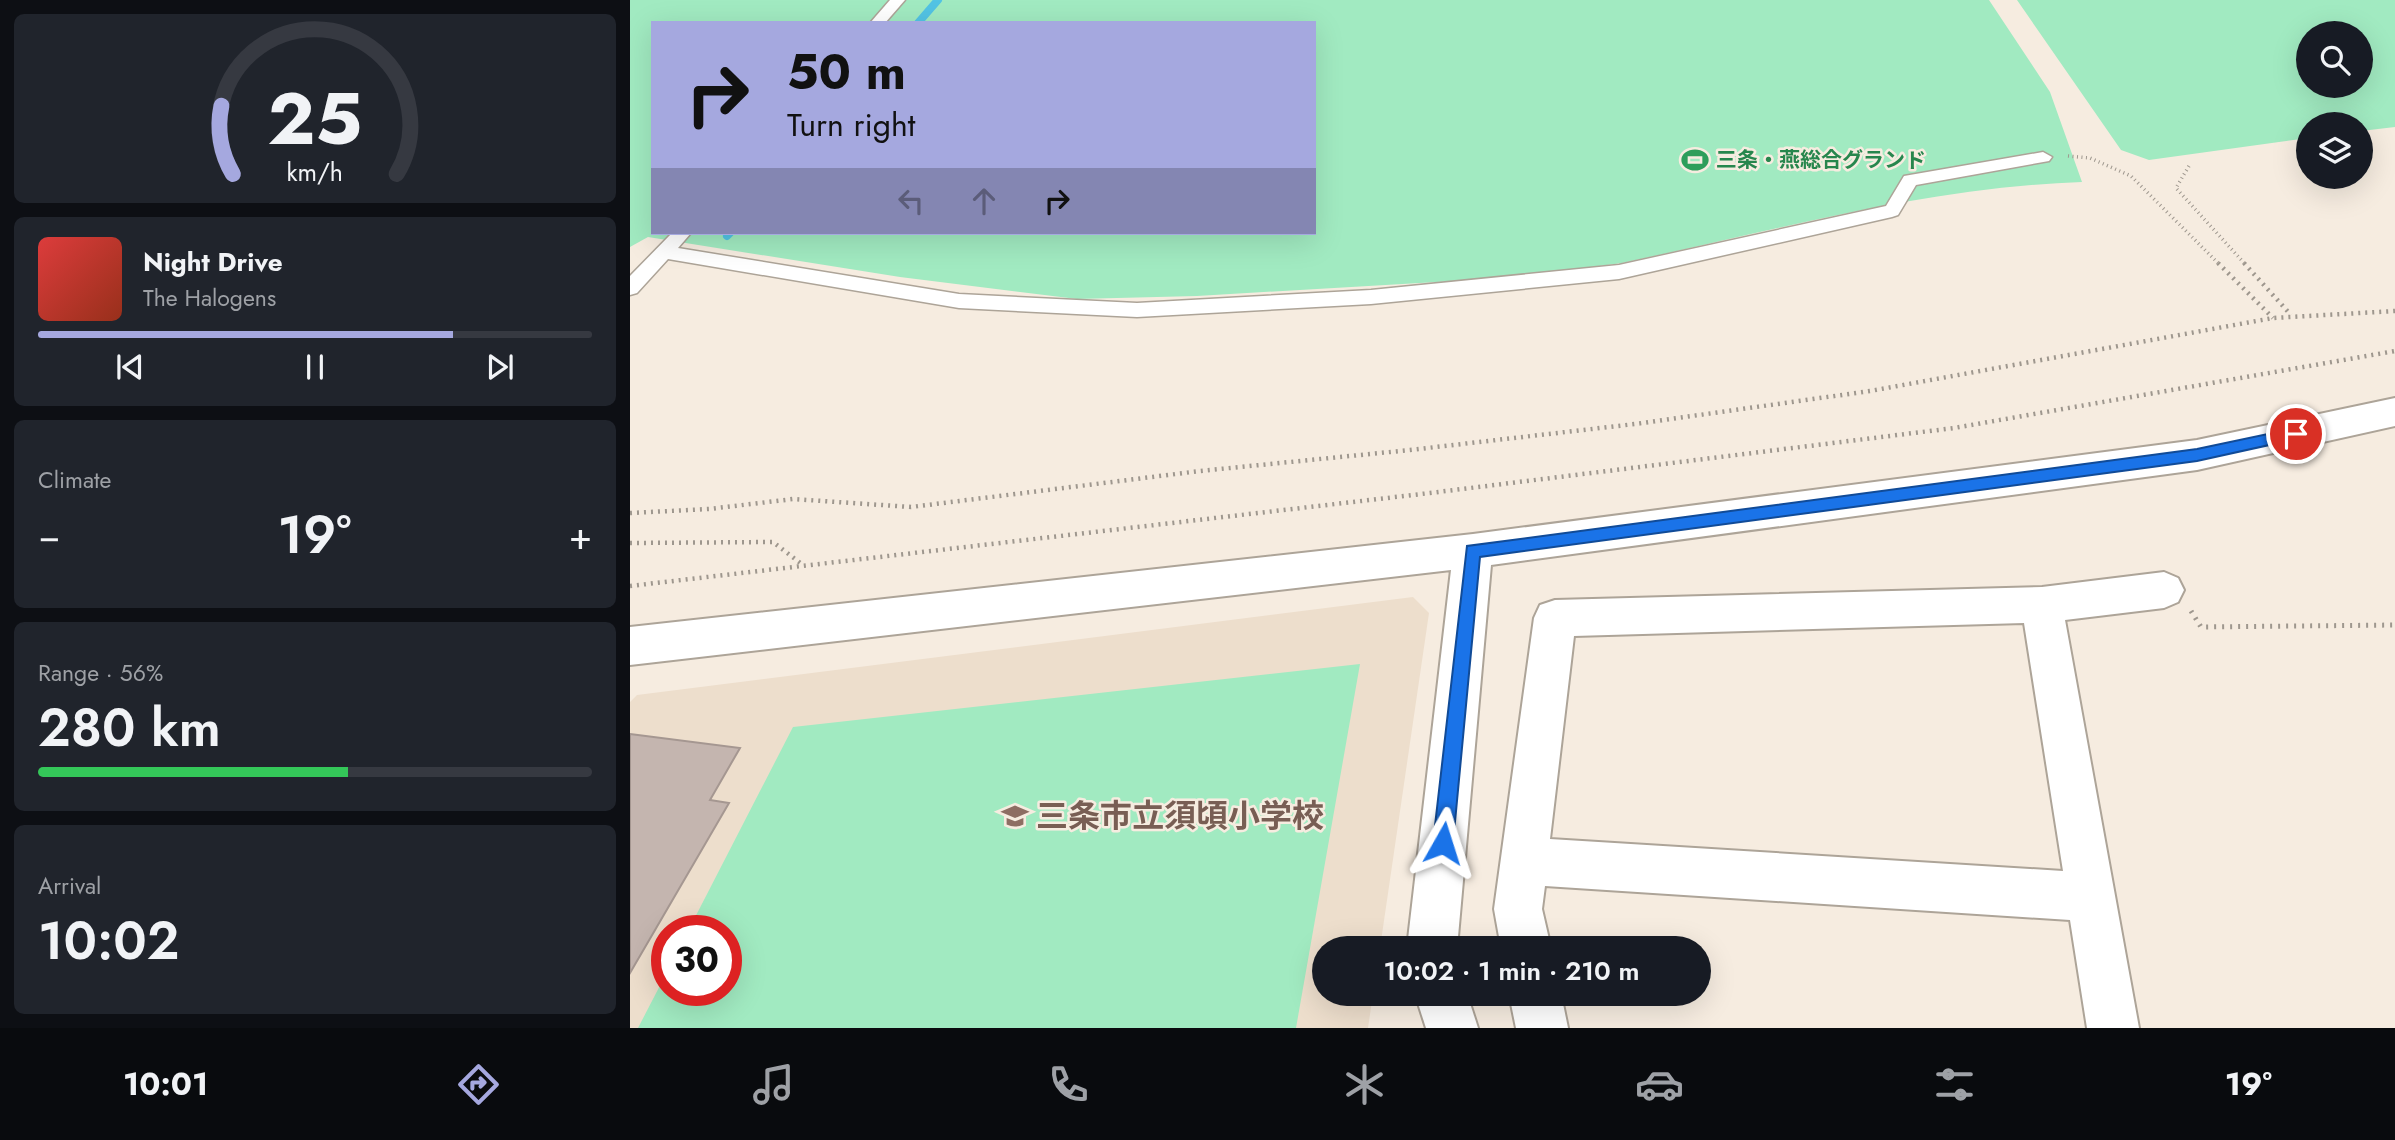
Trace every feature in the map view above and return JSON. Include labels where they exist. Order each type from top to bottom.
[{"type":"street","points":[[630,646],[1473,551],[2197,455],[2395,412]]},
{"type":"street","points":[[1433,936],[1473,551]]},
{"type":"street","points":[[1524,936],[1518,909],[1555,618],[2042,605],[2164,590]]},
{"type":"street","points":[[2042,605],[2113,1028]]},
{"type":"street","points":[[1524,861],[2091,897]]},
{"type":"street","points":[[1445,1006],[1452,1028]]},
{"type":"street","points":[[1537,1006],[1542,1028]]},
{"type":"lane","points":[[879,21],[898,0]]},
{"type":"lane","points":[[663,253],[959,301],[1137,310],[1371,297],[1619,272],[1892,211],[1910,180],[2043,157]]},
{"type":"lane","points":[[630,288],[680,235]]},
{"type":"path","points":[[2043,157],[2063,155],[2090,158],[2131,176],[2273,318]]},
{"type":"path","points":[[2189,166],[2176,188],[2291,316]]},
{"type":"path","points":[[630,513],[709,509],[793,499],[911,507],[1199,471],[1423,449],[1870,391],[2273,318],[2395,311]]},
{"type":"path","points":[[630,586],[1430,493],[1954,428],[2395,351]]},
{"type":"path","points":[[630,543],[773,542],[803,566]]},
{"type":"path","points":[[2164,590],[2182,597],[2201,627],[2395,625]]},
{"type":"shaded area","name":"三条市立須頃小学校","points":[[1413,597],[1429,613],[1382,936],[1312,936],[1312,1006],[1371,1006],[1368,1028],[630,1028],[630,702],[637,695]]},
{"type":"green space","name":"三条・燕総合グランド","points":[[630,0],[1989,0],[2050,92],[2082,182],[1966,192],[1908,201],[1622,263],[1524,276],[1197,296],[1077,299],[900,277],[648,237],[630,247]]},
{"type":"green space","points":[[2017,0],[2395,0],[2395,127],[2373,130],[2373,112],[2296,112],[2296,140],[2149,160],[2121,150]]},
{"type":"green space","name":"三条市立須頃小学校","points":[[1360,664],[1296,1028],[638,1028],[651,1003],[651,1006],[742,1006],[742,915],[696,915],[793,727]]},
{"type":"building","points":[[630,734],[740,748],[710,800],[729,803],[664,915],[651,915],[651,937],[630,973]]},
{"type":"waterway","points":[[920,21],[938,0]]},
{"type":"place","name":"三条・燕総合グランド","points":[[1695,160]]},
{"type":"place","name":"三条市立須頃小学校","points":[[1015,816]]},
{"type":"route","points":[[1443,843],[1473,551],[2197,455],[2296,434]]}]
